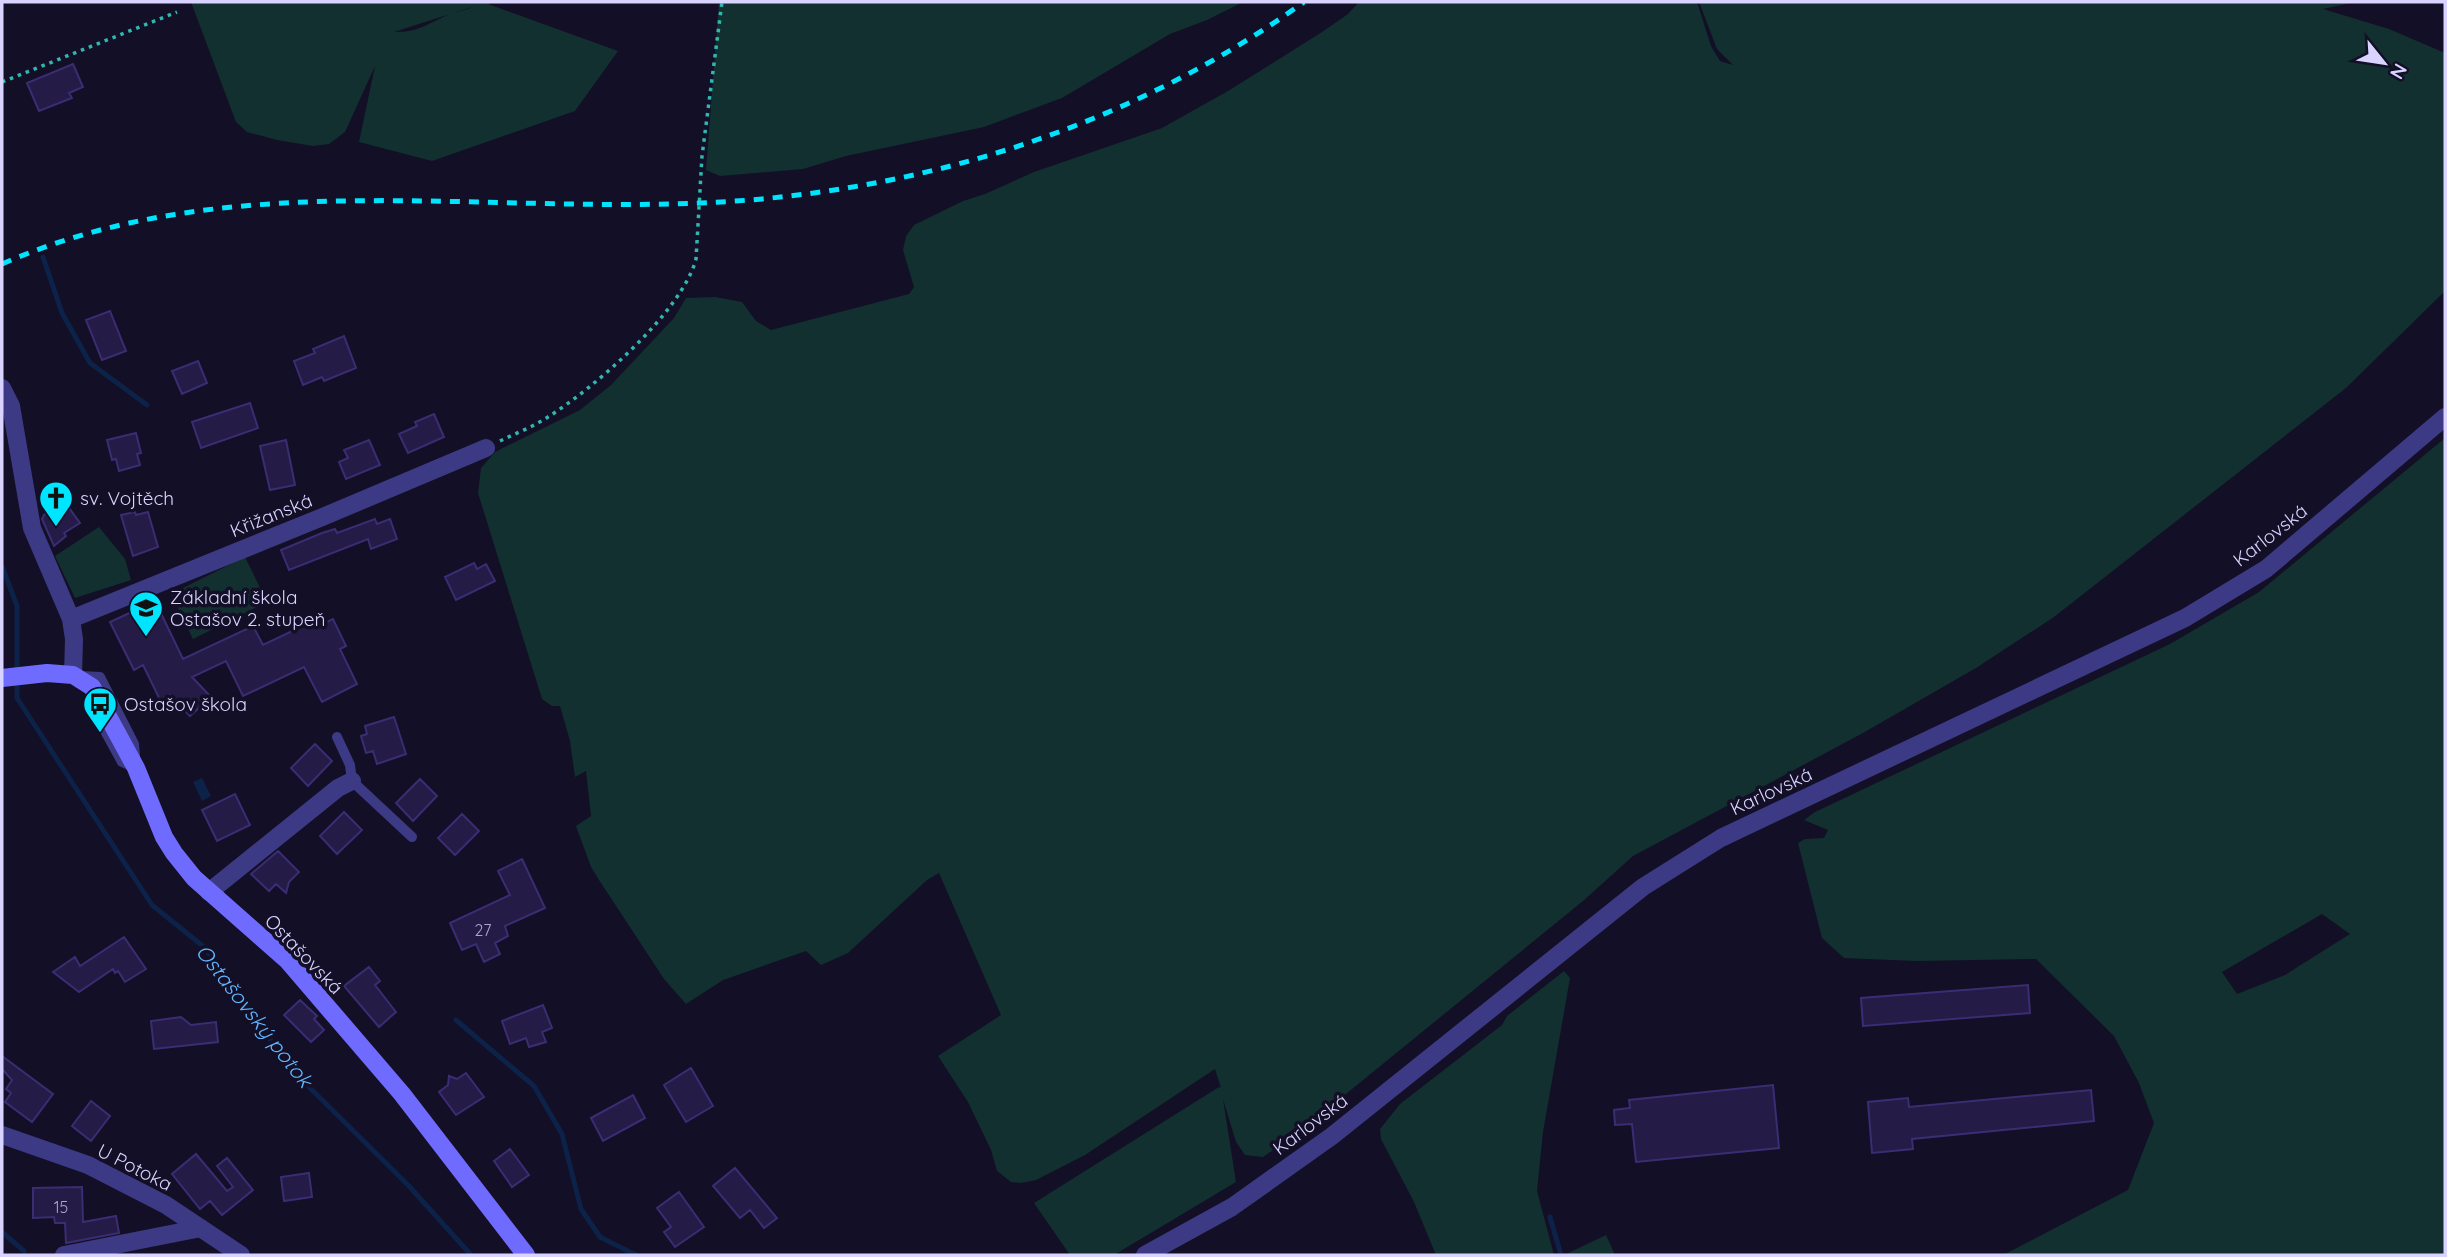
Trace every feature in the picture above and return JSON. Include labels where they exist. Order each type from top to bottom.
[{"type":"street","points":[[2,388],[11,405],[32,527],[71,619],[74,639],[72,675],[47,673],[11,677]]},
{"type":"street","name":"Karlovská","points":[[1145,1255],[1232,1207],[1332,1136],[1643,887],[1721,838],[2185,618],[2266,569],[2445,417]]},
{"type":"street","name":"Křižanská","points":[[71,619],[486,448]]},
{"type":"street","name":"Ostašovská","points":[[72,675],[92,687],[136,768],[164,837],[174,853],[194,878],[287,960],[402,1094],[526,1255]]},
{"type":"street","points":[[209,892],[338,788],[352,781]]},
{"type":"street","name":"U Potoka","points":[[2,1135],[88,1166],[166,1205],[241,1255]]},
{"type":"street","points":[[64,1255],[201,1228]]},
{"type":"lane","points":[[72,675],[100,677],[134,744],[136,768]]},
{"type":"lane","points":[[337,737],[350,765],[352,781],[412,837]]},
{"type":"path","points":[[486,448],[547,418],[588,388],[643,337],[692,276],[696,259],[702,156],[722,2]]},
{"type":"path","points":[[2,82],[177,12]]},
{"type":"green space","points":[[191,2],[493,2],[488,4],[618,51],[575,111],[432,161],[359,142],[375,66],[345,132],[329,144],[313,146],[277,140],[247,132],[236,122]],"holes":[[[448,15],[414,30],[394,32]]]},
{"type":"green space","points":[[719,2],[1243,2],[1170,34],[1062,98],[984,127],[846,156],[803,169],[720,176],[706,170]]},
{"type":"green space","points":[[1359,2],[1697,2],[1711,46],[1720,61],[1733,65],[1717,49],[1699,2],[2355,2],[2323,9],[2389,29],[2445,53],[2445,291],[2346,388],[2054,617],[1976,668],[1863,733],[1633,856],[1583,901],[1298,1133],[1263,1157],[1245,1155],[1236,1142],[1223,1099],[1236,1182],[1114,1255],[1070,1255],[1034,1203],[1221,1088],[1215,1069],[1085,1155],[1036,1180],[1011,1182],[997,1171],[991,1150],[968,1102],[938,1056],[1001,1015],[939,873],[927,880],[848,953],[821,965],[806,951],[723,980],[686,1004],[664,979],[591,867],[576,826],[591,816],[586,771],[575,777],[570,741],[560,706],[552,706],[542,699],[478,493],[481,468],[495,452],[580,410],[611,385],[674,318],[686,298],[715,297],[742,302],[756,321],[771,330],[909,294],[914,287],[903,250],[906,236],[914,225],[963,201],[1034,172],[1162,128],[1228,91],[1322,32],[1348,14]]},
{"type":"green space","points":[[2445,438],[2445,1255],[2003,1255],[2128,1190],[2154,1123],[2139,1083],[2114,1036],[2036,959],[1916,961],[1844,958],[1822,938],[1798,843],[1805,839],[1824,838],[1828,830],[1804,820],[1815,812],[2170,644],[2259,592]],"holes":[[[2322,914],[2350,934],[2285,975],[2237,994],[2222,972]]]},
{"type":"green space","points":[[99,527],[125,559],[131,580],[75,598],[55,556]]},
{"type":"green space","points":[[245,557],[267,602],[193,639],[171,594]]},
{"type":"green space","points":[[1564,971],[1570,978],[1543,1132],[1537,1191],[1554,1255],[1436,1255],[1414,1202],[1381,1139],[1380,1129],[1400,1104],[1502,1025],[1507,1016]]},
{"type":"green space","points":[[1606,1235],[1615,1255],[1564,1255]]},
{"type":"water","points":[[202,778],[211,796],[202,801],[193,782]]},
{"type":"building","points":[[73,64],[83,87],[69,93],[72,98],[39,111],[27,83]]},
{"type":"building","points":[[110,311],[126,351],[102,360],[86,320]]},
{"type":"building","points":[[344,336],[356,368],[324,381],[322,377],[303,385],[294,361],[315,353],[313,349]]},
{"type":"building","points":[[198,361],[207,383],[182,394],[172,371]]},
{"type":"building","points":[[250,403],[258,428],[201,448],[192,422]]},
{"type":"building","points":[[434,414],[444,437],[408,453],[399,434],[417,426],[415,422]]},
{"type":"building","points":[[136,433],[141,453],[137,454],[140,465],[119,471],[116,459],[112,460],[107,440]]},
{"type":"building","points":[[286,440],[295,485],[270,490],[260,446]]},
{"type":"building","points":[[369,440],[380,465],[346,479],[339,462],[348,458],[344,450]]},
{"type":"building","name":"sv. Vojtěch","points":[[64,501],[80,523],[64,533],[66,536],[54,546],[42,519]]},
{"type":"building","points":[[135,512],[136,515],[148,512],[158,547],[133,556],[121,515]]},
{"type":"building","points":[[375,519],[377,524],[390,519],[397,539],[371,549],[368,539],[289,570],[281,550],[322,533],[335,529],[337,533]]},
{"type":"building","points":[[474,563],[477,569],[486,564],[495,581],[456,600],[445,577]]},
{"type":"building","points":[[155,601],[183,659],[253,626],[263,645],[313,621],[316,627],[333,619],[346,646],[340,649],[357,684],[322,702],[304,667],[243,696],[226,661],[192,677],[211,697],[190,716],[170,695],[160,700],[143,665],[134,670],[110,622]]},
{"type":"building","points":[[394,717],[406,754],[377,764],[373,751],[366,753],[361,736],[367,734],[365,726]]},
{"type":"building","points":[[315,744],[332,761],[308,786],[291,768]]},
{"type":"building","points":[[420,779],[437,796],[413,821],[396,803]]},
{"type":"building","points":[[235,794],[250,825],[217,841],[202,810]]},
{"type":"building","points":[[344,812],[362,830],[337,854],[320,836]]},
{"type":"building","points":[[462,814],[479,831],[455,855],[438,838]]},
{"type":"building","points":[[278,851],[299,872],[289,882],[286,893],[276,884],[269,891],[251,874]]},
{"type":"building","points":[[522,859],[545,908],[505,926],[508,936],[495,943],[500,954],[484,962],[476,944],[462,950],[450,923],[510,895],[498,871]]},
{"type":"building","points":[[124,937],[146,969],[125,982],[118,971],[115,973],[113,969],[79,992],[53,972],[75,957],[80,966]]},
{"type":"building","points":[[369,967],[380,981],[375,985],[396,1012],[379,1027],[344,986]]},
{"type":"building","points":[[2028,985],[2030,1013],[1863,1026],[1861,998]]},
{"type":"building","points":[[300,1000],[317,1016],[314,1019],[324,1030],[311,1042],[284,1015]]},
{"type":"building","points":[[543,1005],[552,1028],[542,1032],[546,1042],[529,1047],[526,1038],[510,1044],[502,1021]]},
{"type":"building","points":[[181,1017],[191,1025],[216,1022],[218,1042],[154,1049],[151,1021]]},
{"type":"building","points":[[2,1056],[53,1094],[32,1122],[5,1102],[11,1093],[6,1089],[12,1080],[2,1069]]},
{"type":"building","points":[[691,1068],[713,1106],[686,1122],[664,1085]]},
{"type":"building","points":[[466,1073],[484,1097],[456,1115],[439,1092],[448,1085],[449,1076],[457,1079]]},
{"type":"building","points":[[1773,1085],[1779,1148],[1636,1162],[1632,1124],[1615,1125],[1614,1110],[1630,1108],[1629,1100]]},
{"type":"building","points":[[2091,1090],[2094,1121],[1912,1139],[1913,1149],[1872,1153],[1868,1102],[1908,1098],[1909,1107]]},
{"type":"building","points":[[633,1095],[645,1118],[603,1141],[591,1118]]},
{"type":"building","points":[[91,1101],[110,1116],[91,1141],[72,1126]]},
{"type":"building","points":[[510,1149],[529,1175],[512,1187],[494,1161]]},
{"type":"building","points":[[196,1154],[227,1191],[233,1187],[217,1166],[227,1158],[253,1190],[222,1215],[210,1201],[200,1209],[172,1174]]},
{"type":"building","points":[[735,1168],[777,1218],[764,1228],[750,1210],[740,1218],[713,1186]]},
{"type":"building","points":[[309,1173],[312,1197],[284,1201],[281,1177]]},
{"type":"building","points":[[82,1187],[83,1222],[116,1216],[119,1233],[66,1243],[65,1223],[55,1223],[54,1217],[33,1218],[33,1188]]},
{"type":"building","points":[[679,1192],[704,1227],[675,1247],[664,1232],[671,1227],[657,1208]]},
{"type":"waterway","points":[[43,257],[62,313],[90,363],[147,405]]},
{"type":"waterway","name":"Ostašovský potok","points":[[2,566],[17,606],[17,698],[152,905],[204,947],[291,1069],[409,1186],[471,1255]]},
{"type":"waterway","points":[[456,1020],[534,1086],[562,1134],[581,1209],[600,1237],[636,1255]]},
{"type":"waterway","points":[[1550,1217],[1561,1255]]},
{"type":"waterway","points":[[2,1232],[24,1251]]},
{"type":"railway","points":[[2,264],[86,234],[172,215],[259,205],[347,201],[613,205],[701,203],[781,197],[861,186],[940,169],[1093,119],[1166,85],[1237,46],[1304,2]]},
{"type":"place","name":"sv. Vojtěch","points":[[56,528]]},
{"type":"place","name":"Základní škola Ostašov 2. stupeň","points":[[146,638]]},
{"type":"place","name":"Ostašov škola","points":[[100,734]]}]
